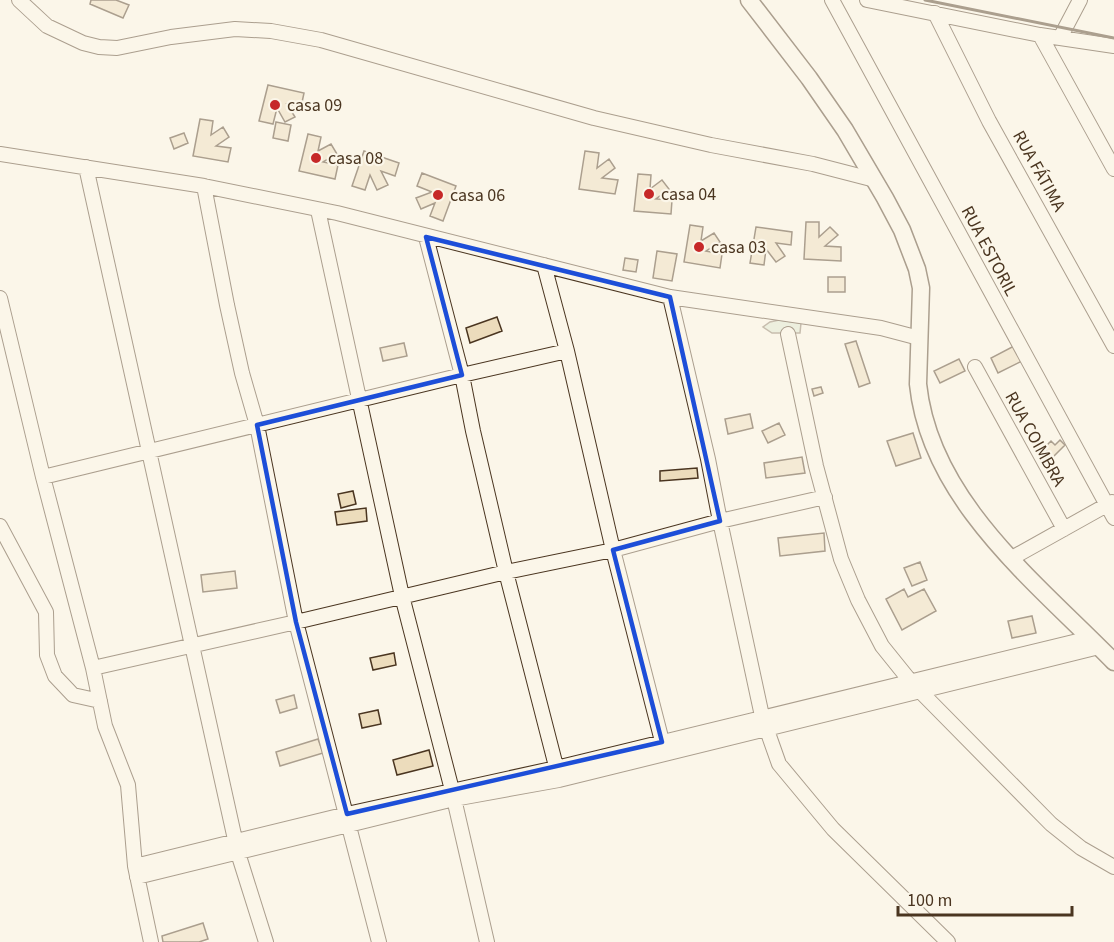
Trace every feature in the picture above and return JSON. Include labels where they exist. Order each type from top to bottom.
[{"type":"main road","points":[[749,0],[804,71],[845,130],[902,230],[920,279],[918,390],[924,421],[958,492],[985,531],[1010,559],[1114,662]]},
{"type":"street","points":[[19,0],[47,26],[83,43],[99,47],[117,48],[171,37],[235,29],[271,31],[321,40],[594,118],[711,145],[813,164],[875,180]]},
{"type":"street","name":"RUA ESTORIL","points":[[832,0],[1110,504],[1114,518]]},
{"type":"street","points":[[872,0],[1040,35],[1114,46]]},
{"type":"street","points":[[1060,38],[1080,0]]},
{"type":"street","name":"RUA FÁTIMA","points":[[935,14],[989,121],[1114,346]]},
{"type":"street","points":[[1040,35],[1114,169]]},
{"type":"street","points":[[0,154],[204,186],[318,210],[669,297],[881,328],[919,338]]},
{"type":"street","points":[[87,167],[237,847],[266,942]]},
{"type":"street","points":[[204,186],[227,305],[257,425],[296,622],[379,942]]},
{"type":"street","points":[[318,210],[402,596],[453,794],[487,942]]},
{"type":"street","points":[[426,237],[462,375],[506,572],[558,774]]},
{"type":"street","points":[[544,265],[663,748]]},
{"type":"street","points":[[669,297],[708,459],[765,722],[779,764],[808,801],[854,851],[948,942]]},
{"type":"street","points":[[0,298],[43,477],[93,668],[105,726],[128,785],[136,872],[151,942]]},
{"type":"street","points":[[788,334],[841,559],[858,600],[882,646],[916,686],[1051,824],[1081,848],[1114,867]]},
{"type":"street","points":[[43,477],[567,351]]},
{"type":"street","name":"RUA COIMBRA","points":[[975,367],[1064,529]]},
{"type":"street","points":[[93,668],[506,572],[613,550],[720,521],[825,497]]},
{"type":"street","points":[[1010,559],[1110,504]]},
{"type":"street","points":[[0,525],[46,612],[47,655],[55,676],[73,695],[100,701]]},
{"type":"street","points":[[136,872],[453,794],[558,774],[1095,642]]},
{"type":"highlighted area","points":[[426,237],[670,297],[720,521],[613,550],[662,742],[347,814],[296,622],[257,425],[462,375]]},
{"type":"green space","points":[[779,320],[801,323],[800,333],[772,333],[763,327]]},
{"type":"building","points":[[91,0],[116,0],[129,5],[123,18],[90,4]]},
{"type":"building","name":"casa 09","points":[[268,85],[304,93],[301,107],[287,104],[295,117],[285,122],[277,108],[273,124],[259,121]]},
{"type":"building","points":[[200,119],[213,121],[211,135],[223,127],[229,137],[216,146],[231,148],[228,162],[193,156]]},
{"type":"building","points":[[276,122],[291,125],[288,141],[273,138]]},
{"type":"building","points":[[184,133],[188,143],[174,149],[170,138]]},
{"type":"building","name":"casa 08","points":[[308,134],[321,137],[318,151],[331,144],[337,154],[323,162],[338,165],[335,179],[299,171]]},
{"type":"building","points":[[364,151],[399,163],[395,176],[381,171],[388,185],[377,190],[370,175],[365,190],[352,186]]},
{"type":"building","points":[[585,151],[599,153],[597,168],[609,159],[615,168],[602,178],[618,180],[615,194],[579,189]]},
{"type":"building","name":"casa 06","points":[[422,173],[456,186],[443,221],[430,216],[435,203],[421,209],[416,198],[432,192],[417,186]]},
{"type":"building","name":"casa 04","points":[[638,174],[651,175],[650,189],[662,180],[669,189],[656,199],[672,200],[671,214],[634,211]]},
{"type":"building","points":[[806,222],[819,222],[819,237],[830,227],[838,235],[825,246],[841,247],[841,261],[804,259]]},
{"type":"building","name":"casa 03","points":[[690,225],[703,227],[701,241],[714,233],[720,242],[706,251],[722,254],[720,268],[684,262]]},
{"type":"building","points":[[756,227],[792,232],[791,245],[776,243],[785,256],[776,262],[766,249],[764,265],[750,263]]},
{"type":"building","points":[[657,251],[677,254],[672,281],[653,278]]},
{"type":"building","points":[[625,258],[638,260],[636,272],[623,270]]},
{"type":"building","points":[[828,277],[845,277],[845,292],[828,292]]},
{"type":"building","points":[[497,317],[502,331],[470,343],[466,328]]},
{"type":"building","points":[[856,341],[870,383],[859,387],[845,344]]},
{"type":"building","points":[[404,343],[407,356],[383,361],[380,348]]},
{"type":"building","points":[[1014,346],[1022,361],[998,373],[991,358]]},
{"type":"building","points":[[959,359],[965,371],[940,383],[934,371]]},
{"type":"building","points":[[821,387],[823,393],[814,396],[812,389]]},
{"type":"building","points":[[750,414],[753,428],[728,434],[725,419]]},
{"type":"building","points":[[779,423],[785,435],[768,443],[762,431]]},
{"type":"building","points":[[913,433],[921,458],[896,466],[887,441]]},
{"type":"building","points":[[1060,440],[1065,445],[1053,457],[1044,448],[1051,441],[1055,445]]},
{"type":"building","points":[[802,457],[805,473],[766,478],[764,463]]},
{"type":"building","points":[[697,468],[698,478],[660,481],[660,471]]},
{"type":"building","points":[[353,491],[356,504],[341,508],[338,494]]},
{"type":"building","points":[[366,508],[367,521],[337,525],[335,512]]},
{"type":"building","points":[[824,533],[825,551],[780,556],[778,538]]},
{"type":"building","points":[[920,562],[927,580],[912,586],[904,568]]},
{"type":"building","points":[[235,571],[237,588],[203,592],[201,575]]},
{"type":"building","points":[[904,589],[908,597],[924,589],[936,611],[902,630],[886,599]]},
{"type":"building","points":[[1032,616],[1036,633],[1012,638],[1008,621]]},
{"type":"building","points":[[394,653],[396,665],[373,670],[370,658]]},
{"type":"building","points":[[294,695],[297,708],[280,713],[276,700]]},
{"type":"building","points":[[378,710],[381,724],[362,728],[359,714]]},
{"type":"building","points":[[318,739],[323,753],[280,766],[276,752]]},
{"type":"building","points":[[429,750],[433,766],[397,775],[393,760]]},
{"type":"building","points":[[203,923],[208,939],[199,942],[163,942],[162,936]]},
{"type":"wall","points":[[925,0],[1114,38]]},
{"type":"place","name":"casa 09","points":[[275,105]]},
{"type":"place","name":"casa 08","points":[[316,158]]},
{"type":"place","name":"casa 04","points":[[649,194]]},
{"type":"place","name":"casa 06","points":[[438,195]]},
{"type":"place","name":"casa 03","points":[[699,247]]}]
